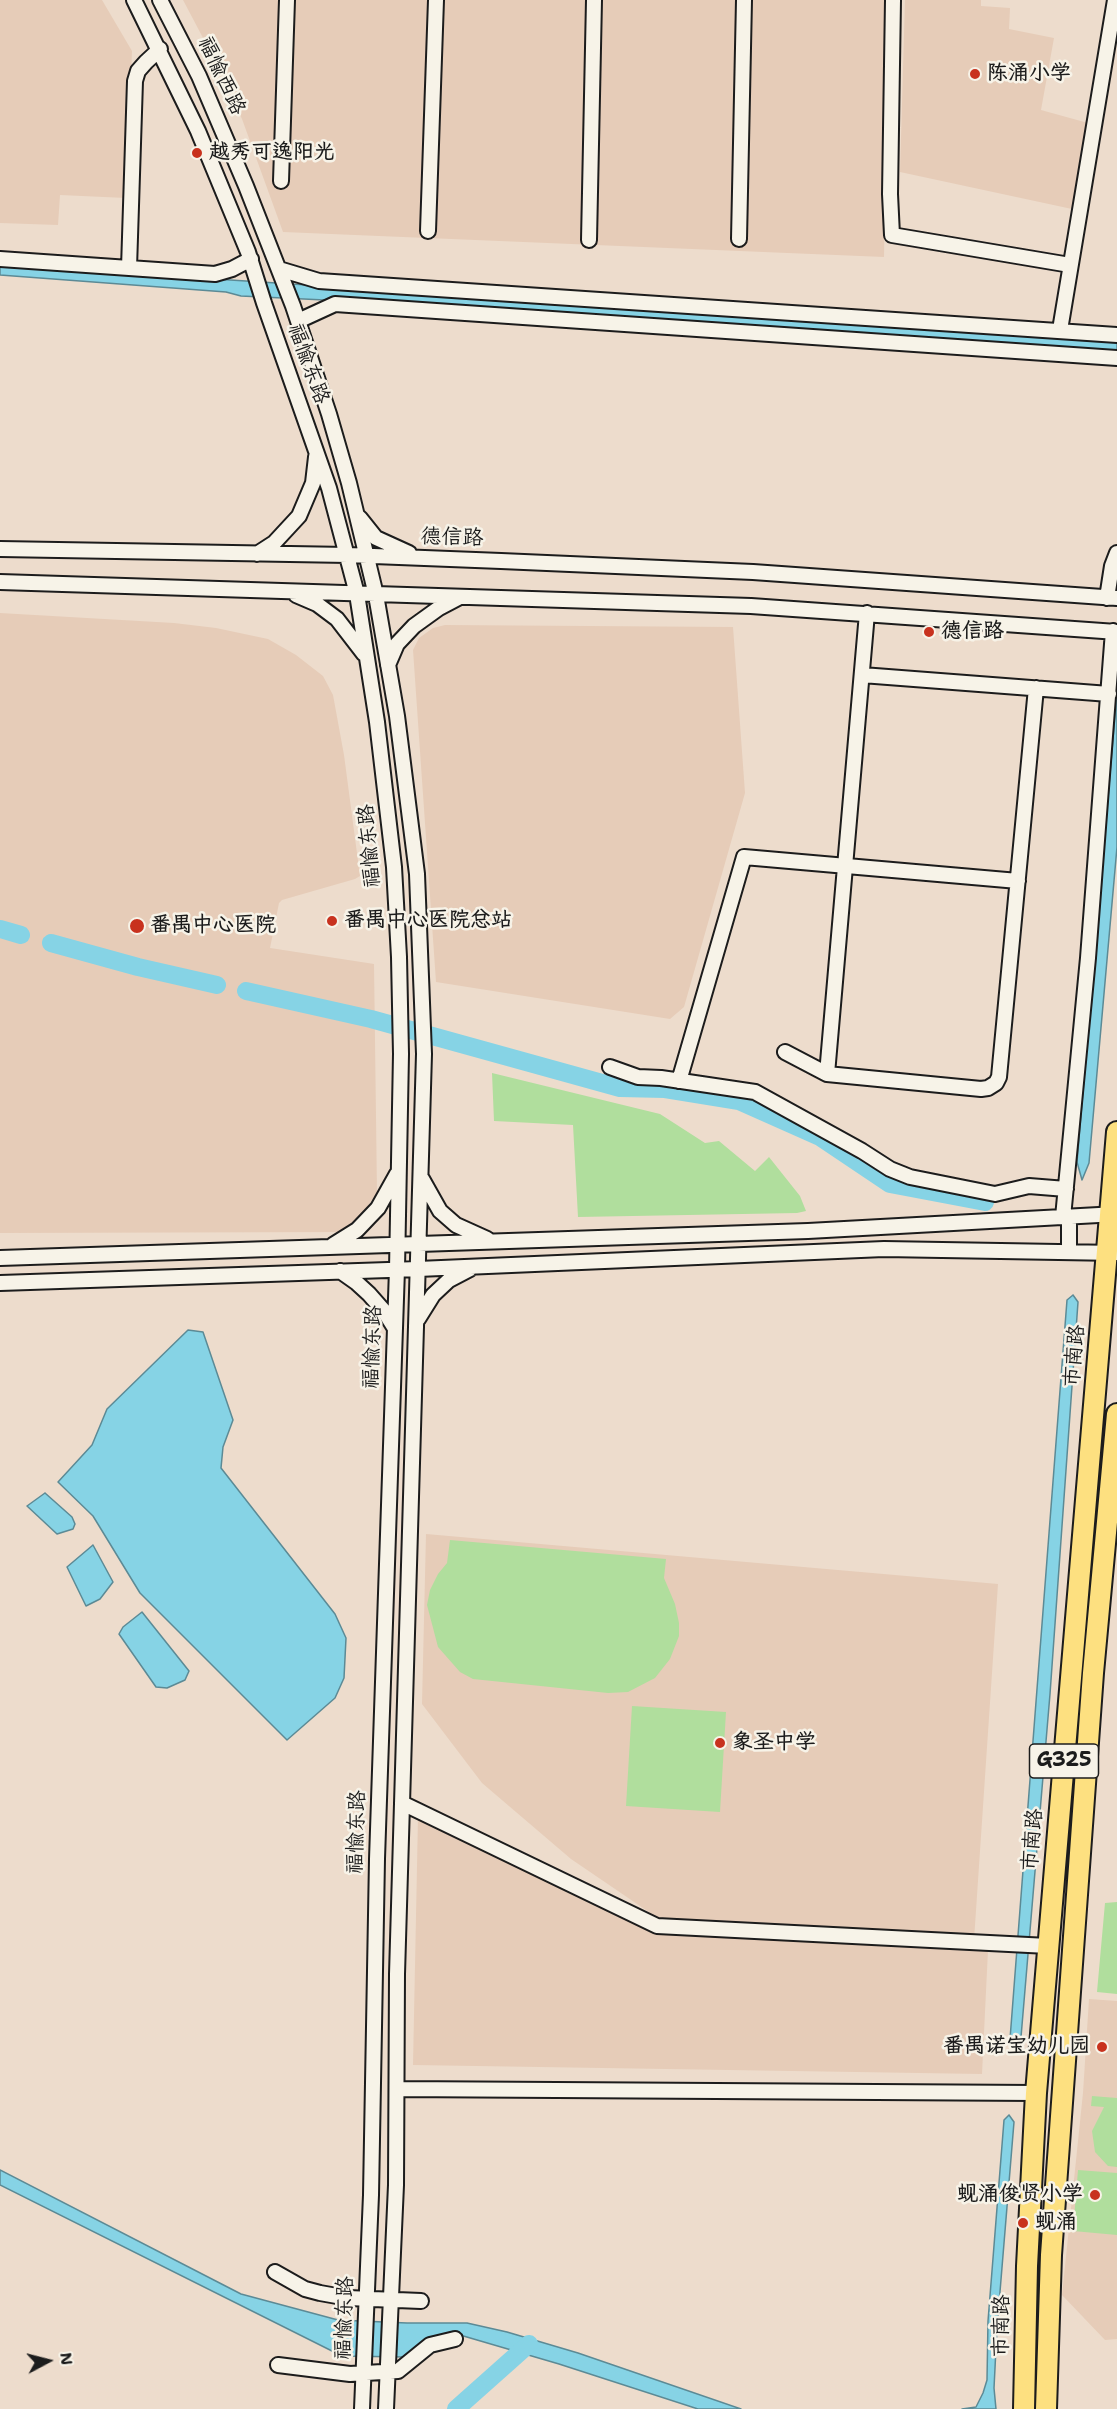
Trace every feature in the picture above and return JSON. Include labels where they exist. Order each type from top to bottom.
[{"type":"highway","name":"市南路","points":[[1024,2400],[1027,2266],[1041,1945],[1111,1290],[1117,1132]]},
{"type":"highway","name":"G325","points":[[1047,2401],[1052,2243],[1093,1673],[1117,1414]]},
{"type":"street","name":"福愉西路","points":[[134,0],[198,131],[251,259],[264,303]]},
{"type":"street","name":"福愉西路","points":[[160,0],[220,122],[293,306]]},
{"type":"street","points":[[281,181],[287,0]]},
{"type":"street","points":[[428,231],[436,0]]},
{"type":"street","points":[[589,240],[594,0]]},
{"type":"street","points":[[739,239],[744,0]]},
{"type":"street","points":[[894,0],[890,194],[892,235],[1070,265]]},
{"type":"street","points":[[1060,330],[1115,0]]},
{"type":"street","points":[[129,268],[135,81],[142,66],[159,49]]},
{"type":"street","points":[[0,259],[215,274],[232,269],[251,259]]},
{"type":"street","points":[[281,274],[319,281],[1117,335]]},
{"type":"street","name":"福愉东路","points":[[264,303],[329,488],[357,594],[383,765],[394,867],[401,1054],[397,1269],[377,1859],[363,2409]]},
{"type":"street","points":[[298,321],[335,304],[1117,358]]},
{"type":"street","name":"福愉东路","points":[[293,306],[329,414],[376,595],[412,824],[420,913],[424,1054],[402,1803],[397,2089],[386,2409]]},
{"type":"street","points":[[257,554],[274,543],[299,516],[313,483],[317,452]]},
{"type":"street","points":[[355,508],[376,538],[399,550],[428,558]]},
{"type":"street","name":"德信路","points":[[0,549],[348,555],[753,572],[1112,598]]},
{"type":"street","points":[[1112,598],[1112,566],[1117,553]]},
{"type":"street","points":[[0,582],[751,606],[1115,631],[1066,1189],[1069,1252]]},
{"type":"street","points":[[289,592],[316,604],[337,620],[368,660]]},
{"type":"street","points":[[388,665],[397,644],[414,626],[439,608],[460,597]]},
{"type":"street","points":[[827,1074],[867,613]]},
{"type":"street","points":[[862,675],[1109,694]]},
{"type":"street","points":[[786,1052],[827,1074],[981,1089],[996,1083],[999,1077],[1036,688]]},
{"type":"street","points":[[679,1081],[744,857],[1018,881]]},
{"type":"street","points":[[610,1067],[638,1077],[755,1092],[890,1169],[910,1178],[994,1194],[1029,1186],[1066,1189]]},
{"type":"street","points":[[330,1246],[357,1230],[378,1208],[398,1165],[421,1158]]},
{"type":"street","points":[[421,1175],[440,1211],[456,1226],[491,1241]]},
{"type":"street","points":[[0,1258],[808,1231],[1114,1215]]},
{"type":"street","points":[[0,1283],[418,1269],[884,1249],[1112,1253]]},
{"type":"street","points":[[417,1321],[433,1295],[449,1280],[476,1266]]},
{"type":"street","points":[[340,1271],[357,1282],[369,1294],[395,1328]]},
{"type":"street","points":[[402,1803],[657,1926],[1041,1945]]},
{"type":"street","points":[[397,2089],[1036,2093]]},
{"type":"street","points":[[369,2227],[393,2228]]},
{"type":"street","points":[[275,2272],[305,2289],[348,2298],[421,2301]]},
{"type":"street","points":[[279,2365],[324,2372],[387,2367],[398,2371],[430,2345],[455,2340]]},
{"type":"shaded area","points":[[0,0],[102,0],[132,51],[126,198],[60,195],[58,225],[0,223]]},
{"type":"shaded area","points":[[183,0],[888,0],[884,257],[283,232],[242,119]]},
{"type":"shaded area","name":"陈涌小学","points":[[905,0],[981,0],[981,6],[1010,8],[1009,29],[1054,38],[1041,110],[1088,123],[1072,209],[900,172]]},
{"type":"shaded area","name":"番禺中心医院","points":[[0,613],[174,623],[216,628],[268,639],[296,655],[323,676],[333,695],[344,755],[360,876],[282,900],[279,903],[270,948],[374,964],[377,1193],[349,1232],[0,1233]]},
{"type":"shaded area","points":[[445,625],[733,627],[745,793],[684,1007],[670,1019],[436,982],[413,650],[419,638],[433,628]]},
{"type":"shaded area","name":"象圣中学","points":[[426,1534],[998,1584],[974,1940],[665,1923],[571,1859],[482,1783],[422,1704]]},
{"type":"shaded area","points":[[418,1817],[659,1934],[988,1950],[982,2074],[413,2065]]},
{"type":"shaded area","name":"蚬涌俊贤小学","points":[[1089,1999],[1117,2001],[1117,2339],[1105,2340],[1062,2295],[1083,2093]]},
{"type":"green space","points":[[492,1073],[660,1114],[705,1143],[719,1141],[755,1171],[769,1157],[800,1196],[806,1211],[578,1217],[573,1125],[494,1121]]},
{"type":"green space","points":[[450,1540],[666,1559],[664,1578],[675,1604],[679,1623],[679,1636],[670,1659],[655,1678],[628,1692],[608,1693],[473,1679],[460,1672],[438,1647],[427,1605],[430,1590],[447,1563]]},
{"type":"green space","points":[[632,1706],[726,1712],[720,1812],[626,1806]]},
{"type":"green space","points":[[1117,1902],[1117,1994],[1097,1992],[1105,1903]]},
{"type":"green space","points":[[1092,2096],[1117,2098],[1117,2167],[1108,2166],[1095,2152],[1092,2131],[1104,2107],[1091,2106]]},
{"type":"green space","points":[[1078,2170],[1117,2173],[1117,2235],[1073,2231]]},
{"type":"water","points":[[0,265],[645,307],[1117,341],[1117,354],[450,306],[241,296],[226,292],[0,275]]},
{"type":"water","points":[[1117,692],[1117,847],[1089,1163],[1082,1180],[1077,1162]]},
{"type":"water","points":[[1073,1295],[1078,1302],[1050,1694],[1021,2037],[1014,2045],[1010,2039],[1067,1300]]},
{"type":"water","points":[[188,1330],[203,1332],[233,1420],[223,1447],[221,1468],[335,1614],[346,1638],[344,1678],[335,1698],[287,1740],[140,1593],[93,1516],[58,1482],[92,1445],[107,1409]]},
{"type":"water","points":[[45,1493],[72,1517],[75,1524],[73,1529],[57,1534],[27,1506]]},
{"type":"water","points":[[93,1545],[113,1582],[100,1599],[86,1606],[67,1567]]},
{"type":"water","points":[[142,1612],[189,1671],[185,1680],[167,1688],[156,1687],[119,1634],[123,1627]]},
{"type":"water","points":[[1009,2115],[1014,2122],[997,2328],[994,2388],[996,2409],[962,2409],[976,2407],[987,2380],[988,2321],[1004,2120]]},
{"type":"water","points":[[0,2170],[241,2294],[338,2320],[467,2323],[507,2332],[578,2353],[741,2409],[698,2409],[460,2335],[432,2340],[404,2357],[342,2356],[0,2185]]},
{"type":"waterway","points":[[0,929],[21,935]]},
{"type":"waterway","points":[[51,943],[138,967],[217,985]]},
{"type":"waterway","points":[[246,991],[371,1019],[620,1088],[665,1089],[739,1101],[820,1137],[890,1184],[985,1202]]},
{"type":"waterway","points":[[456,2409],[529,2344]]},
{"type":"place","name":"陈涌小学","points":[[975,74]]},
{"type":"place","name":"越秀可逸阳光","points":[[197,153]]},
{"type":"place","name":"德信路","points":[[929,632]]},
{"type":"place","name":"番禺中心医院总站","points":[[332,921]]},
{"type":"place","name":"番禺中心医院","points":[[137,926]]},
{"type":"place","name":"象圣中学","points":[[720,1743]]},
{"type":"place","name":"番禺诺宝幼儿园","points":[[1102,2047]]},
{"type":"place","name":"蚬涌俊贤小学","points":[[1095,2195]]},
{"type":"place","name":"蚬涌","points":[[1023,2223]]}]
